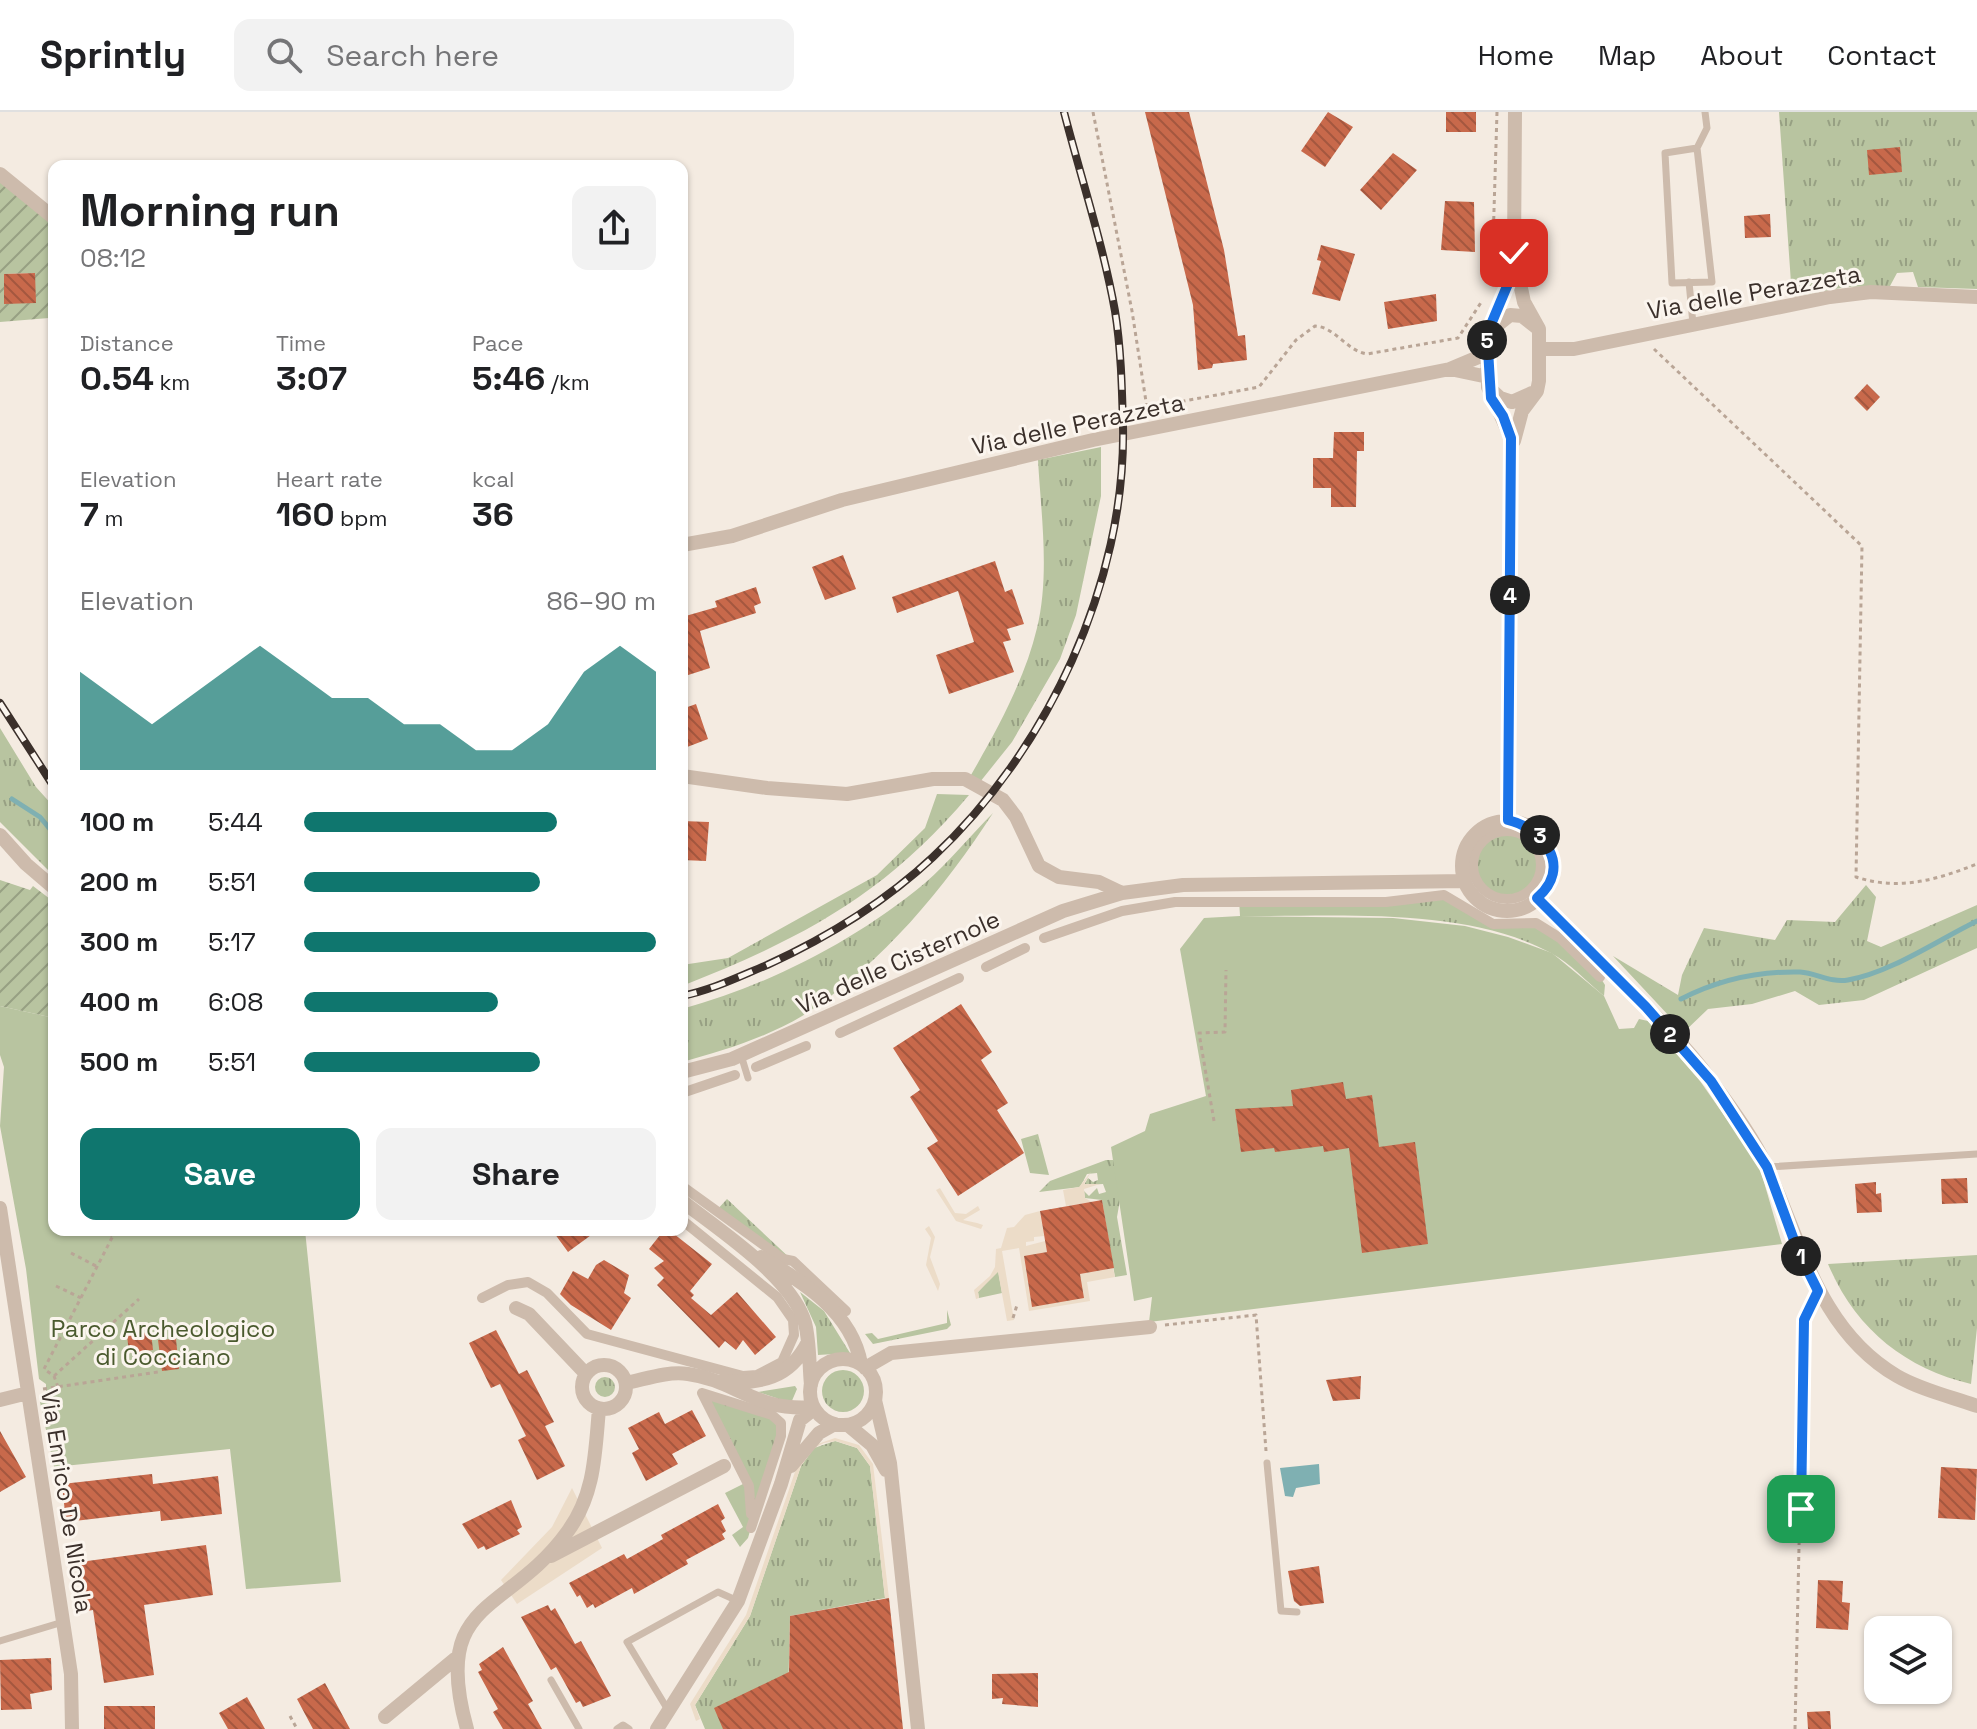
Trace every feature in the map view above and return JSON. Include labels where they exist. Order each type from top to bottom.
[{"type":"street","points":[[1508,820],[1512,460],[1511,438],[1488,382],[1487,334],[1510,279],[1514,253],[1515,112]]},
{"type":"street","points":[[0,174],[48,213]]},
{"type":"street","points":[[1512,460],[1516,425],[1537,391],[1539,365],[1539,329],[1524,302],[1514,253]]},
{"type":"street","name":"Via delle Perazzeta","points":[[1539,349],[1574,349],[1871,292],[1977,297]]},
{"type":"street","points":[[1487,334],[1510,315],[1522,316],[1539,329]]},
{"type":"street","points":[[1539,365],[1574,349]]},
{"type":"street","points":[[1450,369],[1488,353]]},
{"type":"street","name":"Via delle Perazzeta","points":[[688,544],[732,536],[842,500],[1093,440],[1450,369],[1488,382]]},
{"type":"street","points":[[1488,382],[1500,398],[1512,402],[1521,401],[1537,391]]},
{"type":"street","name":"Via delle Cisternole","points":[[688,777],[767,788],[847,794],[933,779],[965,779],[1003,800],[1016,817],[1039,866],[1059,877],[1099,882],[1122,893]]},
{"type":"street","points":[[1508,820],[1527,825],[1547,843],[1552,856],[1551,876],[1537,898],[1515,910],[1492,908],[1475,897],[1464,852],[1475,834],[1489,824],[1508,820]]},
{"type":"street","points":[[1497,832],[1517,832],[1536,846],[1541,869],[1537,880],[1522,895],[1502,898],[1472,881],[1475,852],[1488,836],[1497,832]]},
{"type":"street","points":[[0,835],[48,883]]},
{"type":"street","name":"Via delle Cisternole","points":[[688,1072],[741,1055],[1063,911],[1122,893],[1183,885],[1472,881]]},
{"type":"street","points":[[1044,938],[1106,915],[1156,904],[1239,899],[1386,902],[1444,895],[1493,924],[1536,923],[1560,938],[1600,977]]},
{"type":"street","points":[[1537,898],[1646,1007],[1711,1081],[1767,1167],[1798,1251],[1818,1291],[1850,1337],[1897,1376],[1977,1406]]},
{"type":"street","points":[[986,967],[1025,948]]},
{"type":"street","points":[[840,1033],[959,978]]},
{"type":"street","points":[[756,1067],[806,1046]]},
{"type":"street","points":[[688,1091],[735,1075]]},
{"type":"street","points":[[688,1190],[783,1259],[793,1261],[846,1311]]},
{"type":"street","points":[[688,1206],[732,1240],[784,1287],[799,1306],[809,1340],[813,1408]]},
{"type":"street","name":"Via Enrico De Nicola","points":[[0,1208],[71,1674],[72,1729]]},
{"type":"street","points":[[482,1298],[508,1285],[528,1282],[547,1293],[587,1334],[743,1376],[771,1370],[782,1362],[794,1335],[786,1308],[688,1225]]},
{"type":"street","points":[[732,1240],[809,1287],[847,1328],[863,1366],[876,1386],[875,1400],[888,1452],[918,1729]]},
{"type":"street","points":[[516,1308],[529,1314],[586,1374]]},
{"type":"street","points":[[863,1366],[891,1353],[1150,1327]]},
{"type":"street","points":[[626,1383],[673,1373],[739,1383],[775,1377],[796,1362],[809,1340]]},
{"type":"street","points":[[811,1385],[821,1368],[830,1362],[851,1360],[863,1366]]},
{"type":"street","points":[[600,1365],[617,1369],[626,1383],[622,1400],[608,1409],[591,1405],[582,1391],[586,1374],[600,1365]]},
{"type":"street","points":[[706,1379],[790,1410],[813,1408],[842,1425],[872,1445],[885,1465],[891,1488]]},
{"type":"street","points":[[0,1400],[28,1393]]},
{"type":"street","points":[[702,1393],[772,1415],[781,1423],[781,1436],[751,1528],[749,1486],[702,1393]]},
{"type":"street","points":[[781,1484],[798,1455],[819,1433],[860,1420],[875,1400]]},
{"type":"street","points":[[657,1729],[738,1601],[781,1484],[800,1420],[813,1408]]},
{"type":"street","points":[[544,1559],[582,1508],[594,1475],[599,1409]]},
{"type":"street","points":[[467,1729],[455,1677],[455,1659],[461,1639],[474,1620],[506,1587],[544,1559],[724,1466]]},
{"type":"street","points":[[385,1717],[455,1659]]},
{"type":"lane","points":[[1697,148],[1665,153],[1672,283],[1712,282],[1697,148],[1707,128],[1705,112]]},
{"type":"lane","points":[[1689,282],[1700,323]]},
{"type":"lane","points":[[741,1055],[748,1078]]},
{"type":"lane","points":[[1767,1167],[1977,1154]]},
{"type":"lane","points":[[1267,1463],[1281,1611],[1297,1612]]},
{"type":"lane","points":[[669,1712],[627,1642],[718,1592],[738,1601]]},
{"type":"lane","points":[[0,1641],[63,1622]]},
{"type":"lane","points":[[551,1680],[579,1729]]},
{"type":"lane","points":[[617,1729],[623,1725],[629,1729]]},
{"type":"path","points":[[1093,112],[1132,311],[1147,408],[1259,387],[1296,340],[1315,326],[1325,328],[1362,353],[1458,338],[1486,295]]},
{"type":"path","points":[[1491,281],[1495,264],[1497,112]]},
{"type":"path","points":[[1640,335],[1862,546],[1856,877],[1881,885],[1940,878],[1977,864]]},
{"type":"path","points":[[1214,1121],[1199,1033],[1225,1032],[1226,970]]},
{"type":"path","points":[[58,1387],[54,1376],[44,1369],[113,1236]]},
{"type":"path","points":[[71,1253],[97,1266]]},
{"type":"path","points":[[56,1286],[81,1298]]},
{"type":"path","points":[[1795,1729],[1804,1320],[1818,1291]]},
{"type":"path","points":[[54,1376],[139,1299]]},
{"type":"path","points":[[1013,1318],[1017,1305]]},
{"type":"path","points":[[1150,1327],[1256,1315],[1267,1463]]},
{"type":"path","points":[[28,1393],[158,1372]]},
{"type":"path","points":[[290,1716],[297,1729]]},
{"type":"green space","points":[[1779,112],[1977,112],[1977,289],[1918,287],[1913,272],[1897,273],[1890,286],[1846,287],[1792,297]]},
{"type":"green space","points":[[0,181],[48,220],[48,318],[0,322]],"holes":[[[35,273],[35,303],[4,303],[4,274]]]},
{"type":"green space","points":[[1101,447],[1101,496],[1076,615],[1060,659],[1012,742],[980,782],[971,775],[1018,685],[1032,647],[1041,608],[1044,544],[1038,460]]},
{"type":"green space","points":[[0,728],[36,787],[48,800],[48,870],[0,822]]},
{"type":"green space","points":[[937,794],[969,795],[905,860],[839,910],[765,950],[688,983],[688,964],[728,958],[877,875],[925,828]]},
{"type":"green space","points":[[993,813],[933,896],[886,948],[835,993],[778,1029],[688,1060],[688,1007],[747,987],[810,959],[870,924],[943,866]]},
{"type":"green space","points":[[1507,831],[1531,841],[1541,865],[1531,889],[1507,899],[1483,889],[1473,865],[1483,841]]},
{"type":"green space","points":[[0,880],[30,890],[33,886],[48,897],[48,1017],[0,1006]]},
{"type":"green space","points":[[1866,885],[1876,897],[1867,941],[1881,947],[1977,905],[1977,948],[1864,1000],[1819,1005],[1795,991],[1752,1004],[1708,1009],[1684,1032],[1613,956],[1678,995],[1682,975],[1704,928],[1775,940],[1787,920],[1835,922]]},
{"type":"green space","points":[[1444,895],[1479,919],[1536,923],[1600,977],[1605,985],[1604,996],[1551,953],[1517,938],[1479,928],[1399,917],[1240,916],[1239,899],[1345,903]]},
{"type":"green space","points":[[1204,918],[1393,918],[1465,926],[1552,953],[1604,996],[1619,1029],[1634,1028],[1639,1019],[1648,1021],[1700,1081],[1759,1165],[1782,1244],[1149,1322],[1152,1297],[1134,1301],[1111,1147],[1145,1131],[1150,1114],[1206,1096],[1180,949]]},
{"type":"green space","name":"Parco Archeologico di Cocciano","points":[[0,1006],[48,1017],[48,1236],[306,1236],[341,1582],[246,1589],[230,1449],[54,1467],[40,1402],[46,1394],[46,1384],[39,1379],[26,1269],[0,1126],[4,1067],[0,1055]]},
{"type":"green space","points":[[1038,1134],[1049,1175],[1030,1173],[1021,1139]]},
{"type":"green space","points":[[1106,1160],[1114,1160],[1121,1194],[1117,1217],[1127,1275],[1115,1277],[1102,1200],[1085,1198],[1084,1191],[1089,1196],[1097,1188],[1099,1194],[1106,1192],[1103,1184],[1084,1185],[1088,1178],[1093,1182],[1098,1180],[1097,1173],[1087,1174],[1080,1187],[1039,1192],[1050,1181]]},
{"type":"green space","points":[[727,1199],[793,1261],[716,1211]]},
{"type":"green space","points":[[1977,1255],[1977,1328],[1971,1384],[1924,1368],[1884,1342],[1852,1308],[1828,1264]]},
{"type":"green space","points":[[998,1270],[1002,1293],[979,1298],[978,1292]]},
{"type":"green space","points":[[800,1292],[824,1311],[850,1353],[818,1355],[816,1327]]},
{"type":"green space","points":[[947,1310],[951,1325],[947,1329],[873,1344],[865,1334],[872,1333],[878,1339],[947,1323]]},
{"type":"green space","points":[[843,1370],[858,1376],[864,1391],[858,1406],[843,1412],[828,1406],[822,1391],[828,1376]]},
{"type":"green space","points":[[605,1377],[612,1380],[615,1387],[612,1394],[605,1397],[598,1394],[595,1387],[598,1380]]},
{"type":"green space","points":[[795,1386],[797,1389],[791,1403],[758,1392]]},
{"type":"green space","points":[[702,1393],[781,1423],[748,1538],[740,1547],[732,1535],[743,1527],[725,1493],[747,1482]]},
{"type":"green space","points":[[835,1441],[857,1448],[870,1466],[885,1598],[790,1616],[788,1700],[723,1729],[705,1729],[695,1705],[750,1616],[801,1466],[814,1448]]},
{"type":"shaded area","points":[[1091,1172],[1084,1184],[1100,1184],[1084,1189],[1085,1198],[1092,1202],[1066,1206],[1063,1190],[1079,1187]]},
{"type":"shaded area","points":[[940,1188],[955,1213],[966,1214],[978,1206],[980,1210],[963,1220],[983,1225],[981,1229],[956,1221],[936,1190]]},
{"type":"shaded area","points":[[1040,1211],[1044,1236],[1034,1237],[1034,1241],[1026,1242],[1026,1246],[1045,1241],[1047,1252],[1024,1257],[1032,1307],[1080,1274],[1113,1268],[1115,1277],[1087,1282],[1090,1301],[1029,1311],[1019,1248],[1002,1251],[1014,1320],[1007,1321],[998,1272],[978,1292],[979,1298],[976,1299],[974,1290],[995,1267],[996,1249],[1001,1248],[1007,1228],[1014,1227],[1025,1215]]},
{"type":"shaded area","points":[[929,1226],[935,1237],[930,1257],[940,1284],[938,1291],[926,1265],[931,1238],[925,1229]]},
{"type":"shaded area","points":[[835,1438],[859,1445],[873,1464],[889,1598],[885,1598],[870,1466],[857,1448],[836,1441],[824,1443],[814,1448],[801,1466],[750,1616],[695,1705],[700,1719],[696,1721],[690,1704],[746,1615],[797,1466],[812,1446]]},
{"type":"shaded area","points":[[572,1488],[602,1548],[517,1604],[501,1580],[552,1527]]},
{"type":"water","points":[[1319,1464],[1320,1484],[1296,1488],[1293,1497],[1285,1496],[1280,1468]]},
{"type":"building","points":[[1145,112],[1189,112],[1224,250],[1238,336],[1245,335],[1247,360],[1213,364],[1212,368],[1198,370],[1193,305]]},
{"type":"building","points":[[1328,112],[1353,127],[1325,167],[1301,151]]},
{"type":"building","points":[[1446,112],[1476,112],[1476,132],[1446,132]]},
{"type":"building","points":[[1900,147],[1902,172],[1869,175],[1867,150]]},
{"type":"building","points":[[1393,153],[1417,170],[1381,210],[1360,190]]},
{"type":"building","points":[[1445,201],[1474,202],[1475,252],[1441,250]]},
{"type":"building","points":[[1770,214],[1771,237],[1745,238],[1744,216]]},
{"type":"building","points":[[1321,245],[1355,254],[1340,301],[1312,294],[1321,261],[1317,260]]},
{"type":"building","points":[[35,273],[36,303],[4,304],[4,274]]},
{"type":"building","points":[[1436,294],[1437,321],[1388,329],[1384,302]]},
{"type":"building","points":[[1867,384],[1880,397],[1867,411],[1854,398]]},
{"type":"building","points":[[1334,432],[1364,432],[1364,451],[1357,451],[1356,507],[1331,507],[1331,488],[1313,488],[1313,458],[1333,458]]},
{"type":"building","points":[[843,555],[856,589],[825,600],[812,567]]},
{"type":"building","points":[[995,561],[1005,592],[1012,589],[1024,624],[1007,629],[1011,640],[1003,642],[1014,672],[949,694],[936,655],[974,642],[958,591],[897,613],[892,597]]},
{"type":"building","points":[[756,587],[761,603],[754,606],[756,613],[700,631],[710,668],[688,675],[688,615],[717,607],[715,601]]},
{"type":"building","points":[[696,704],[708,739],[688,747],[688,707]]},
{"type":"building","points":[[688,821],[709,822],[706,861],[688,860]]},
{"type":"building","points":[[961,1004],[992,1052],[981,1060],[1008,1103],[997,1110],[1024,1153],[958,1196],[927,1148],[938,1141],[910,1097],[920,1090],[893,1048]]},
{"type":"building","points":[[1343,1082],[1346,1099],[1372,1095],[1379,1147],[1415,1142],[1428,1244],[1362,1253],[1349,1148],[1324,1152],[1323,1146],[1275,1152],[1274,1148],[1241,1152],[1235,1109],[1293,1106],[1291,1090]]},
{"type":"building","points":[[1967,1178],[1968,1203],[1942,1204],[1941,1179]]},
{"type":"building","points":[[1876,1182],[1876,1194],[1881,1193],[1882,1212],[1857,1213],[1855,1184]]},
{"type":"building","points":[[1102,1200],[1114,1268],[1080,1274],[1084,1298],[1032,1307],[1024,1256],[1047,1252],[1040,1211]]},
{"type":"building","points":[[556,1236],[590,1236],[568,1252]]},
{"type":"building","points":[[659,1236],[677,1236],[712,1264],[690,1291],[694,1295],[691,1298],[711,1315],[737,1292],[776,1337],[755,1355],[743,1340],[736,1350],[725,1341],[719,1348],[657,1285],[664,1278],[654,1268],[664,1261],[649,1249]]},
{"type":"building","points":[[604,1260],[629,1275],[624,1293],[631,1298],[611,1330],[571,1305],[560,1294],[573,1271],[588,1279],[596,1265]]},
{"type":"building","points":[[496,1330],[519,1374],[527,1370],[554,1422],[545,1426],[565,1466],[537,1480],[518,1440],[526,1436],[500,1384],[491,1388],[469,1343]]},
{"type":"building","points":[[151,1332],[153,1350],[129,1353],[127,1335]]},
{"type":"building","points":[[176,1339],[179,1369],[162,1371],[158,1340]]},
{"type":"building","points":[[1361,1376],[1360,1399],[1333,1401],[1326,1380]]},
{"type":"building","points":[[692,1410],[706,1436],[672,1454],[678,1464],[646,1481],[632,1453],[639,1449],[628,1428],[659,1412],[665,1424]]},
{"type":"building","points":[[0,1431],[26,1477],[0,1492]]},
{"type":"building","points":[[1941,1467],[1977,1469],[1975,1520],[1938,1518]]},
{"type":"building","points":[[152,1474],[153,1484],[218,1476],[222,1514],[161,1521],[160,1511],[66,1522],[62,1484]]},
{"type":"building","points":[[511,1500],[522,1527],[517,1530],[520,1534],[486,1550],[484,1546],[478,1549],[462,1524]]},
{"type":"building","points":[[718,1504],[725,1518],[721,1521],[726,1531],[722,1534],[725,1539],[686,1560],[688,1564],[634,1594],[632,1588],[595,1608],[593,1604],[587,1608],[580,1595],[577,1597],[569,1583],[624,1554],[627,1559],[663,1539],[661,1535]]},
{"type":"building","points":[[206,1545],[213,1595],[144,1605],[154,1675],[104,1683],[93,1610],[87,1611],[80,1562]]},
{"type":"building","points":[[1319,1566],[1324,1603],[1300,1606],[1294,1601],[1288,1571]]},
{"type":"building","points":[[1818,1580],[1843,1581],[1842,1602],[1850,1603],[1848,1630],[1816,1628]]},
{"type":"building","points":[[889,1598],[903,1729],[723,1729],[714,1708],[789,1672],[790,1616]]},
{"type":"building","points":[[548,1605],[551,1611],[555,1608],[575,1644],[581,1641],[611,1696],[583,1707],[580,1701],[576,1703],[556,1667],[551,1670],[521,1617]]},
{"type":"building","points":[[503,1647],[533,1701],[528,1704],[542,1729],[503,1729],[493,1712],[498,1709],[478,1672],[482,1670],[479,1664]]},
{"type":"building","points":[[51,1658],[52,1690],[30,1694],[32,1709],[1,1710],[0,1660]]},
{"type":"building","points":[[1038,1673],[1038,1707],[1002,1704],[1003,1698],[992,1699],[992,1674]]},
{"type":"building","points":[[325,1683],[350,1729],[313,1729],[297,1699]]},
{"type":"building","points":[[247,1697],[265,1729],[228,1729],[219,1713]]},
{"type":"building","points":[[104,1706],[155,1706],[155,1729],[104,1729]]},
{"type":"building","points":[[1830,1711],[1831,1729],[1808,1729],[1807,1712]]},
{"type":"waterway","points":[[12,799],[40,817],[48,827]]},
{"type":"waterway","points":[[1681,999],[1724,982],[1769,973],[1800,972],[1841,981],[1864,976],[1897,963],[1977,921]]},
{"type":"railway","points":[[688,994],[767,965],[811,943],[875,904],[915,873],[974,814],[1011,767],[1044,715],[1072,661],[1111,545],[1120,485],[1123,426],[1115,311],[1064,112]]},
{"type":"railway","points":[[0,703],[48,778]]},
{"type":"route","points":[[1514,253],[1510,279],[1487,334],[1488,387],[1511,438],[1512,459],[1508,820],[1537,831],[1547,843],[1552,856],[1551,876],[1544,892],[1537,898],[1646,1007],[1711,1081],[1767,1167],[1798,1251],[1818,1291],[1804,1320],[1801,1509]]}]
